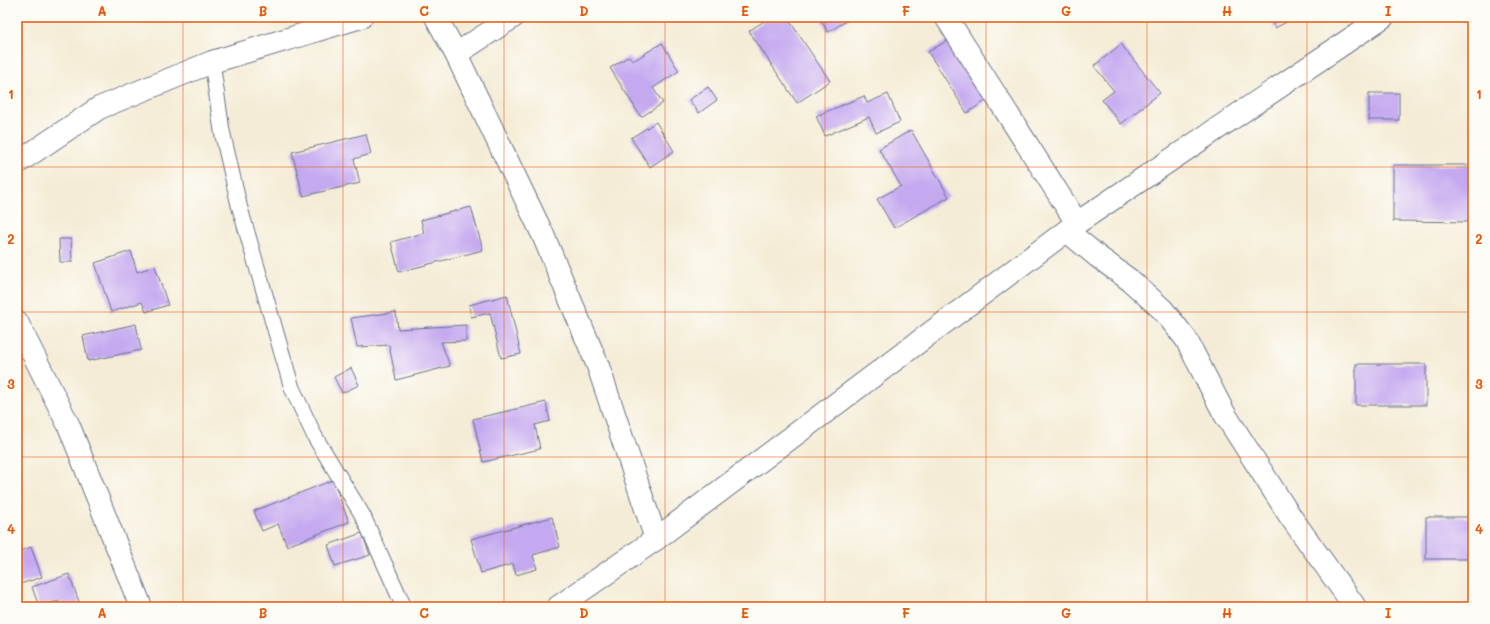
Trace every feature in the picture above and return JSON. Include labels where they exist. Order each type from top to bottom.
[{"type":"street","points":[[17,163],[99,108],[212,62],[361,17]]},
{"type":"street","points":[[436,17],[456,54],[543,235],[595,359],[656,538]]},
{"type":"street","points":[[456,54],[514,17]]},
{"type":"street","points":[[946,17],[1072,227],[1163,310],[1186,339],[1228,419],[1290,516],[1355,607]]},
{"type":"street","points":[[558,607],[656,538],[1072,227],[1383,17]]},
{"type":"street","points":[[17,322],[69,426],[141,607]]},
{"type":"lane","points":[[212,62],[222,131],[239,205],[292,388],[315,437],[363,516],[404,607]]},
{"type":"building","points":[[770,17],[787,17],[830,81],[797,103],[749,31]]},
{"type":"building","points":[[819,17],[846,17],[848,20],[828,32]]},
{"type":"building","points":[[1269,17],[1294,17],[1294,18],[1275,28]]},
{"type":"building","points":[[948,40],[987,100],[967,113],[928,52]]},
{"type":"building","points":[[662,43],[679,71],[653,88],[663,103],[641,117],[610,68],[629,56],[633,61]]},
{"type":"building","points":[[1121,44],[1160,93],[1121,124],[1102,100],[1114,91],[1094,66]]},
{"type":"building","points":[[708,87],[717,100],[699,113],[689,100]]},
{"type":"building","points":[[1369,93],[1399,93],[1399,120],[1369,120]]},
{"type":"building","points":[[888,94],[900,122],[876,133],[869,117],[825,136],[816,116],[864,96],[867,103]]},
{"type":"building","points":[[656,122],[674,151],[650,167],[631,138]]},
{"type":"building","points":[[911,130],[949,197],[894,228],[877,199],[901,186],[879,149]]},
{"type":"building","points":[[366,134],[371,154],[354,159],[360,183],[303,196],[292,152]]},
{"type":"building","points":[[1393,165],[1473,165],[1473,222],[1393,221]]},
{"type":"building","points":[[471,207],[483,250],[399,272],[391,242],[424,233],[421,220]]},
{"type":"building","points":[[59,239],[71,239],[72,262],[60,262]]},
{"type":"building","points":[[131,251],[137,272],[155,266],[168,305],[146,312],[142,302],[111,312],[95,263]]},
{"type":"building","points":[[507,295],[521,354],[501,358],[490,313],[471,317],[469,305]]},
{"type":"building","points":[[396,312],[398,329],[466,325],[466,341],[441,342],[450,366],[396,380],[389,345],[357,347],[351,318]]},
{"type":"building","points":[[136,324],[141,350],[88,361],[83,336]]},
{"type":"building","points":[[1356,364],[1426,364],[1426,405],[1356,405]]},
{"type":"building","points":[[351,368],[359,385],[342,393],[334,377]]},
{"type":"building","points":[[546,402],[550,421],[535,425],[540,449],[483,462],[473,419]]},
{"type":"building","points":[[333,480],[349,522],[287,546],[278,524],[262,531],[254,511]]},
{"type":"building","points":[[552,517],[560,547],[533,555],[537,569],[516,575],[513,564],[481,573],[471,539]]},
{"type":"building","points":[[1426,517],[1473,517],[1473,559],[1426,559]]},
{"type":"building","points":[[362,533],[370,555],[335,566],[328,545]]},
{"type":"building","points":[[31,547],[42,577],[17,585],[17,552]]},
{"type":"building","points":[[69,574],[81,607],[60,607],[58,601],[39,607],[32,587]]}]
